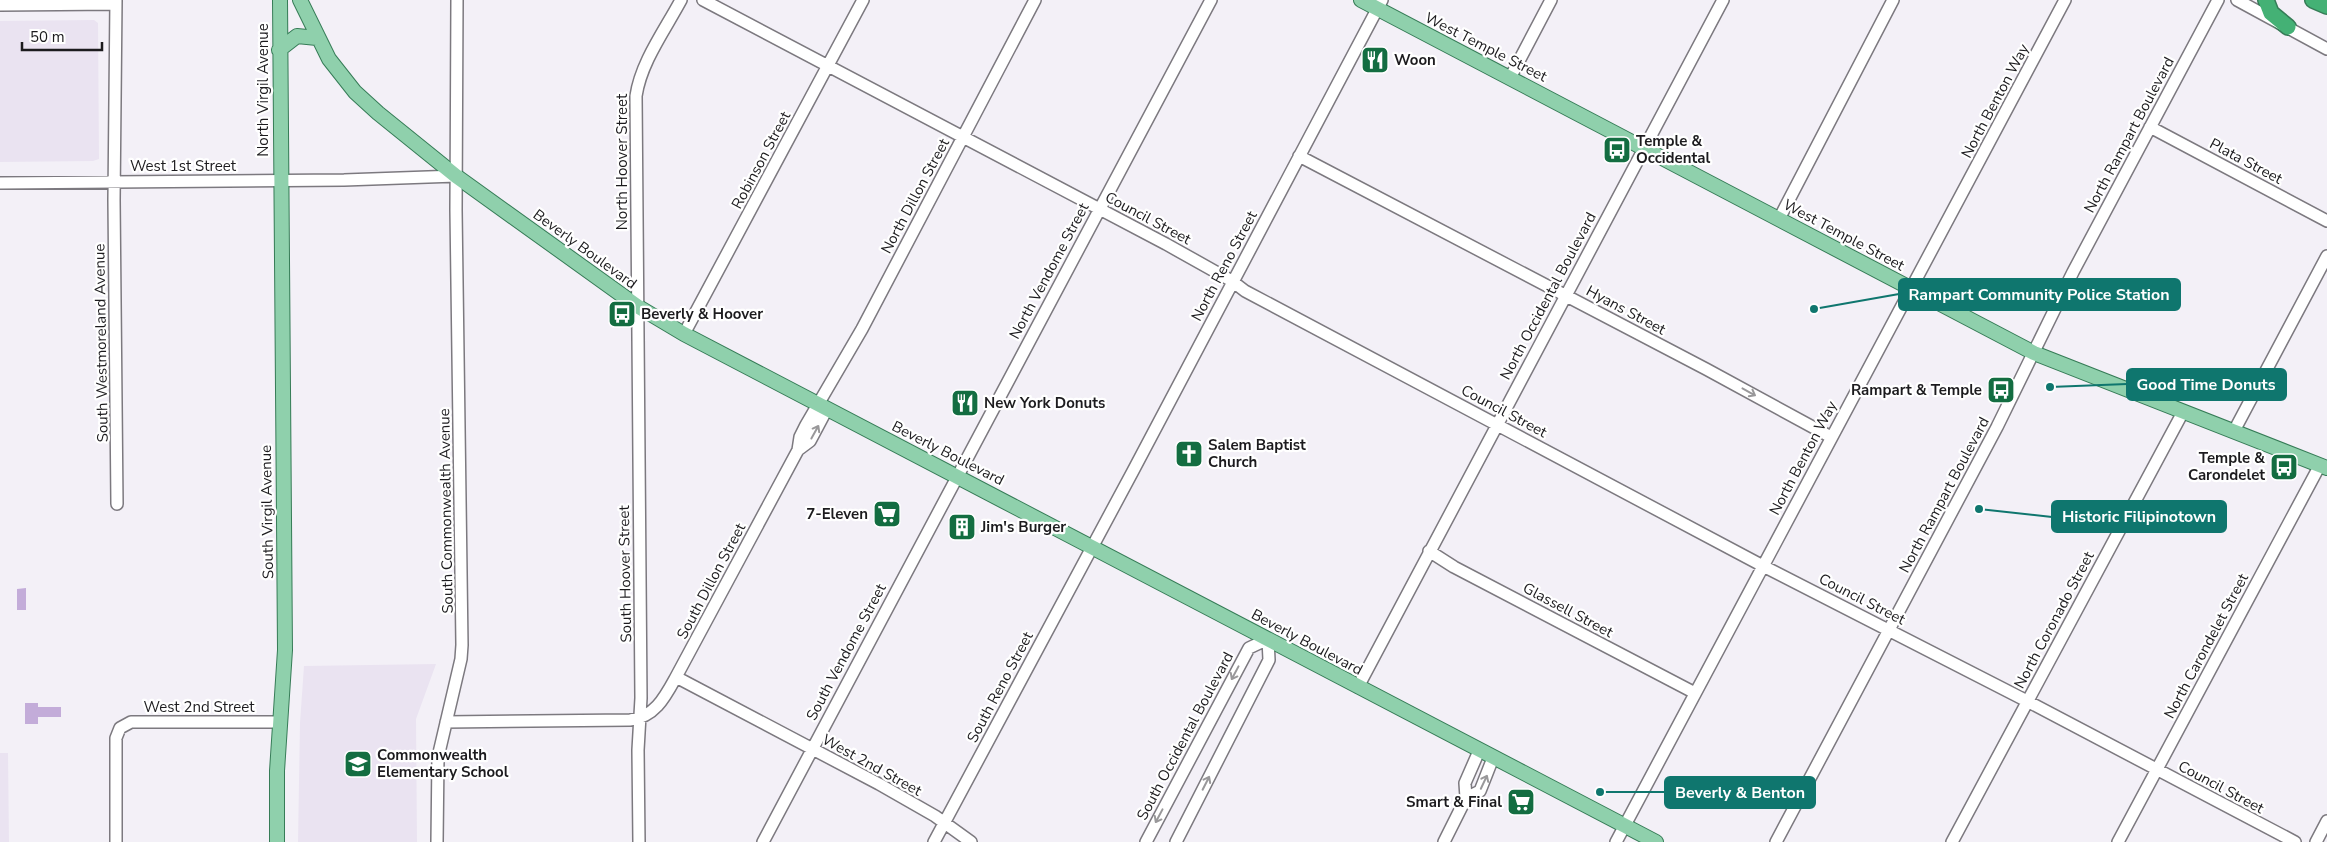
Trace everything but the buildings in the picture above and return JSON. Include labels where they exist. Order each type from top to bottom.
[{"type":"highway","points":[[2266,0],[2271,13],[2288,28]]},
{"type":"highway","points":[[2313,0],[2327,6]]},
{"type":"main road","name":"North Virgil Avenue","points":[[280,0],[280,180]]},
{"type":"main road","name":"Beverly Boulevard","points":[[300,0],[317,38],[329,59],[355,92],[378,113],[456,176],[637,306],[684,334],[1093,546],[1479,751],[1656,842]]},
{"type":"main road","name":"West Temple Street","points":[[1361,0],[1380,4],[1510,78],[2034,353],[2324,467]]},
{"type":"main road","points":[[279,50],[297,36],[317,38]]},
{"type":"main road","name":"South Virgil Avenue","points":[[278,842],[277,771],[284,650],[280,180]]},
{"type":"street","name":"South Commonwealth Avenue","points":[[437,842],[437,774],[440,741],[462,659],[456,176],[457,0]]},
{"type":"street","name":"North Hoover Street","points":[[637,306],[636,96],[638,84],[646,64],[681,0]]},
{"type":"street","name":"Council Street","points":[[703,0],[1099,209],[1232,281],[1245,291],[1764,566],[1889,629],[2295,842]]},
{"type":"street","name":"Robinson Street","points":[[684,334],[863,0]]},
{"type":"street","name":"North Dillon Street","points":[[823,407],[1035,0]]},
{"type":"street","name":"North Vendome Street","points":[[956,476],[1210,0]]},
{"type":"street","points":[[1510,78],[1551,0]]},
{"type":"street","name":"North Occidental Boulevard","points":[[1358,687],[1723,0]]},
{"type":"street","points":[[1779,219],[1894,0]]},
{"type":"street","name":"North Benton Way","points":[[1616,842],[2065,0]]},
{"type":"street","name":"North Rampart Boulevard","points":[[1776,842],[1992,436],[2073,272],[2218,0]]},
{"type":"street","points":[[2237,0],[2327,49]]},
{"type":"street","points":[[0,5],[116,2]]},
{"type":"street","name":"South Westmoreland Avenue","points":[[116,2],[117,504]]},
{"type":"street","name":"North Reno Street","points":[[1093,546],[1380,4]]},
{"type":"street","name":"Plata Street","points":[[2150,128],[2327,221]]},
{"type":"street","name":"Hyans Street","points":[[1299,156],[1706,369],[1831,437]]},
{"type":"street","name":"West 1st Street","points":[[0,183],[456,176]]},
{"type":"street","points":[[2234,431],[2326,264]]},
{"type":"street","name":"South Hoover Street","points":[[637,306],[641,719],[638,750],[639,842]]},
{"type":"street","name":"South Dillon Street","points":[[641,719],[656,709],[676,677],[798,450],[800,437],[823,407]]},
{"type":"street","name":"North Coronado Street","points":[[1952,842],[2183,412]]},
{"type":"street","name":"North Carondelet Street","points":[[2118,842],[2156,769],[2324,467]]},
{"type":"street","name":"South Vendome Street","points":[[763,842],[956,476]]},
{"type":"street","name":"South Reno Street","points":[[934,842],[1093,546]]},
{"type":"street","name":"Glassell Street","points":[[1429,551],[1454,567],[1695,694]]},
{"type":"street","points":[[1176,842],[1269,660],[1268,640]]},
{"type":"street","name":"South Occidental Boulevard","points":[[1146,842],[1249,648],[1268,640]]},
{"type":"street","name":"West 2nd Street","points":[[676,677],[879,784],[944,823],[971,842]]},
{"type":"street","points":[[446,722],[641,719]]},
{"type":"street","name":"West 2nd Street","points":[[116,842],[116,738],[120,728],[131,722],[280,722]]},
{"type":"street","points":[[1444,842],[1466,798],[1465,783],[1479,751]]},
{"type":"street","points":[[1466,798],[1480,791],[1493,758]]},
{"type":"street","points":[[2316,842],[2327,821]]},
{"type":"shaded area","points":[[94,20],[98,23],[99,159],[93,161],[0,162],[0,21]]},
{"type":"shaded area","points":[[26,588],[26,610],[17,610],[17,589]]},
{"type":"shaded area","name":"Commonwealth Elementary School","points":[[436,664],[416,719],[417,842],[298,842],[300,723],[304,666]]},
{"type":"shaded area","points":[[25,703],[38,703],[38,707],[61,707],[61,717],[38,717],[38,724],[25,724]]},
{"type":"shaded area","points":[[0,753],[8,753],[9,842],[0,842]]},
{"type":"place","name":"Woon","points":[[1375,60]]},
{"type":"place","name":"Temple & Occidental","points":[[1617,150]]},
{"type":"place","name":"Rampart Community Police Station","points":[[1814,309]]},
{"type":"place","name":"Beverly & Hoover","points":[[622,314]]},
{"type":"place","name":"Good Time Donuts","points":[[2050,387]]},
{"type":"place","name":"Rampart & Temple","points":[[2001,390]]},
{"type":"place","name":"New York Donuts","points":[[965,403]]},
{"type":"place","name":"Salem Baptist Church","points":[[1189,454]]},
{"type":"place","name":"Temple & Carondelet","points":[[2284,467]]},
{"type":"place","name":"Historic Filipinotown","points":[[1979,509]]},
{"type":"place","name":"7-Eleven","points":[[887,514]]},
{"type":"place","name":"Jim's Burger","points":[[962,527]]},
{"type":"place","name":"Commonwealth Elementary School","points":[[358,764]]},
{"type":"place","name":"Beverly & Benton","points":[[1600,792]]},
{"type":"place","name":"Smart & Final","points":[[1521,802]]}]
